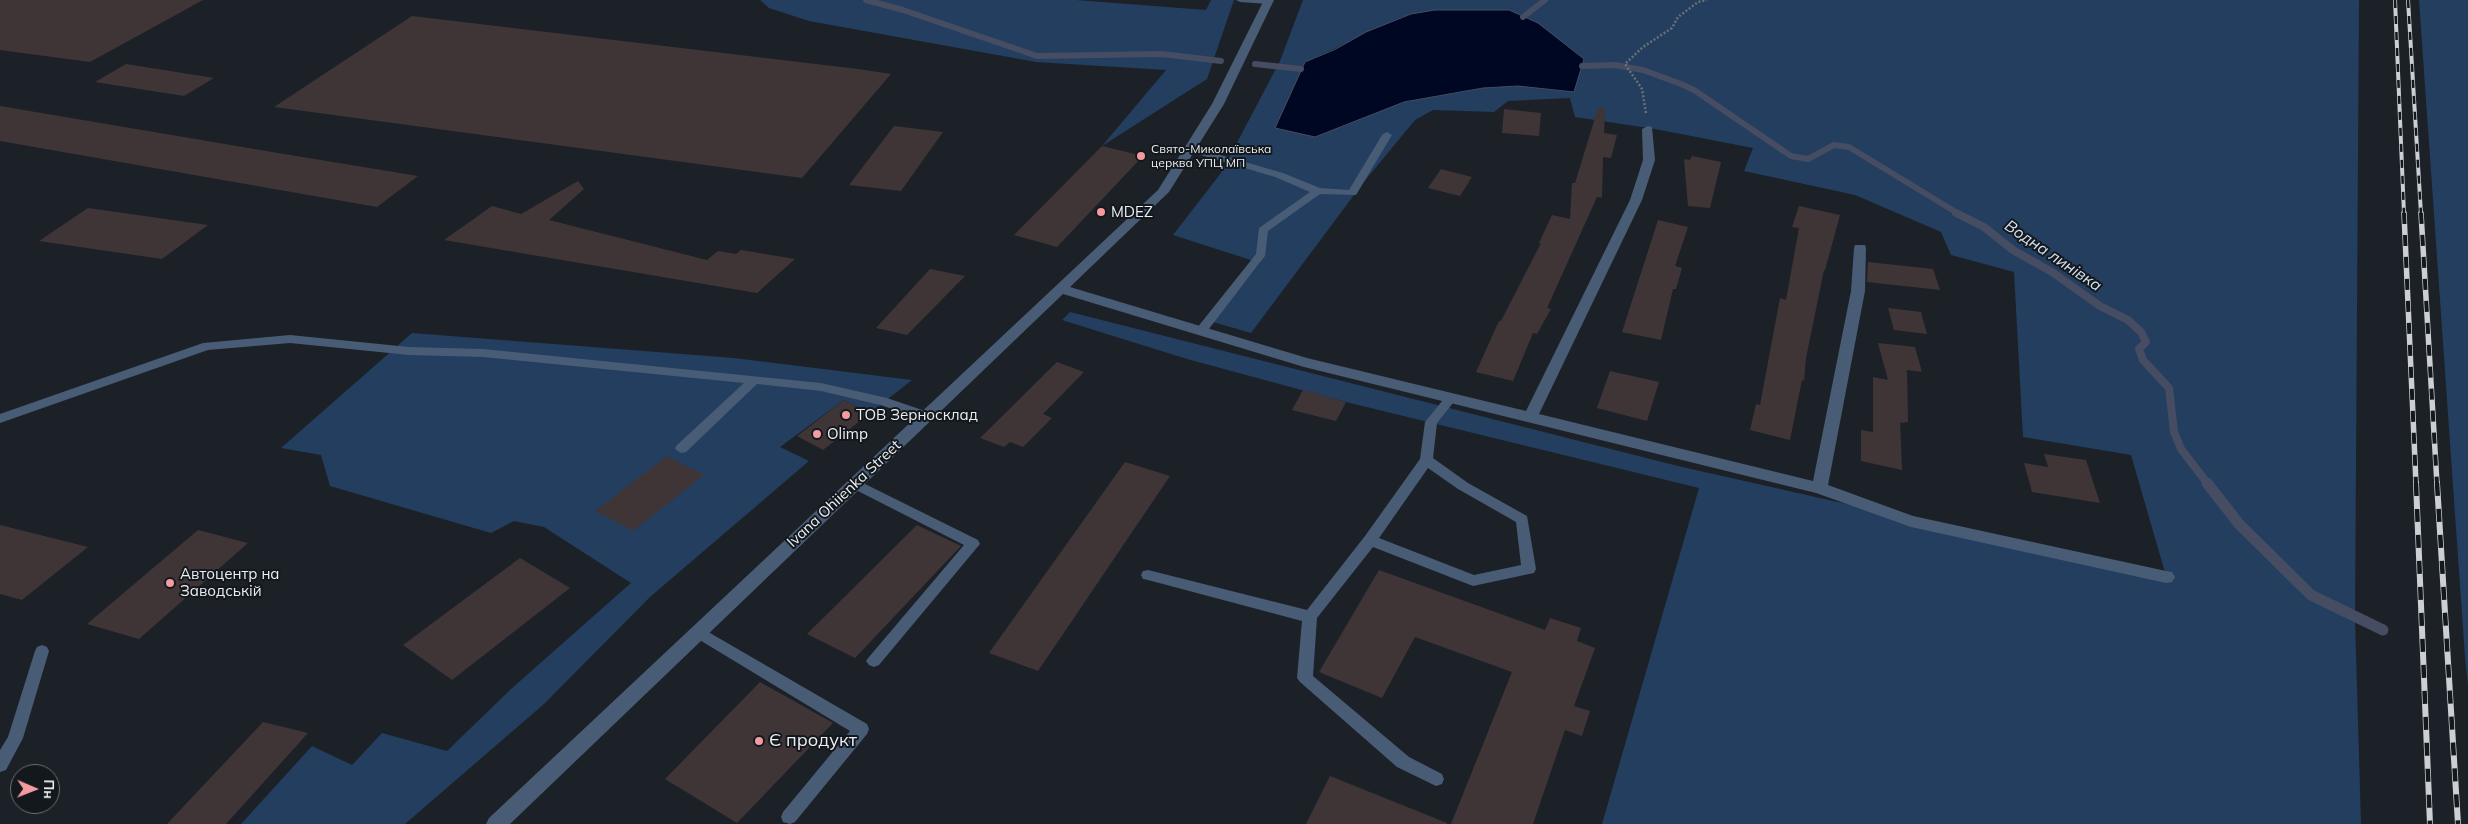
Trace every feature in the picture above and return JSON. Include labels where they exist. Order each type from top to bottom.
[{"type":"street","name":"Ivana Ohiienka Street","points":[[496,824],[1163,192],[1218,104],[1269,1]]},
{"type":"street","points":[[1531,416],[1636,200],[1649,160],[1648,129]]},
{"type":"street","points":[[1819,488],[1858,291],[1860,248]]},
{"type":"street","points":[[1061,289],[1304,362],[1819,488],[1911,520],[2166,577]]},
{"type":"lane","points":[[1240,0],[1269,1]]},
{"type":"lane","points":[[1190,149],[1279,175],[1318,191],[1352,193],[1387,135]]},
{"type":"lane","points":[[1201,331],[1262,254],[1263,230],[1318,191]]},
{"type":"lane","points":[[0,419],[207,346],[290,339],[409,351],[502,355],[820,387],[884,401],[927,416]]},
{"type":"lane","points":[[681,449],[754,380]]},
{"type":"lane","points":[[1436,779],[1403,762],[1305,678],[1310,617],[1370,540],[1426,460],[1431,422],[1451,398]]},
{"type":"lane","points":[[1370,540],[1473,581],[1530,569],[1522,519],[1463,486],[1426,460]]},
{"type":"lane","points":[[855,484],[973,544],[874,662]]},
{"type":"lane","points":[[1148,575],[1310,617]]},
{"type":"lane","points":[[698,632],[861,729],[789,817]]},
{"type":"lane","points":[[0,765],[15,738],[42,651]]},
{"type":"path","points":[[1648,129],[1642,89],[1625,64],[1643,47],[1672,28],[1678,17],[1698,2],[1707,0]]},
{"type":"shaded area","points":[[760,0],[1076,0],[1206,10],[1211,0],[1234,0],[1207,79],[1102,146],[1166,70],[1036,62],[809,21],[769,8]]},
{"type":"shaded area","points":[[1303,0],[2359,0],[2355,619],[2361,824],[1602,824],[1699,488],[1346,402],[1187,359],[1062,320],[1070,312],[1678,466],[2166,576],[2131,455],[2023,437],[2014,272],[1951,255],[1941,232],[1855,195],[1744,171],[1753,148],[1655,129],[1575,117],[1570,98],[1508,101],[1494,112],[1433,110],[1415,120],[1363,183],[1251,333],[1213,322],[1260,263],[1173,235],[1221,173],[1280,61]],"holes":[[[1435,10],[1509,10],[1538,23],[1574,92],[1518,86],[1483,88],[1404,102],[1315,137],[1305,62],[1411,14]]]},
{"type":"shaded area","points":[[2419,0],[2468,0],[2468,686],[2465,657]]},
{"type":"shaded area","points":[[1435,10],[1509,10],[1538,23],[1584,59],[1574,92],[1518,86],[1483,88],[1404,102],[1315,137],[1275,128],[1305,62],[1336,49],[1366,32],[1411,14]]},
{"type":"shaded area","points":[[412,333],[734,358],[912,380],[870,413],[844,400],[780,447],[809,461],[650,597],[544,704],[405,824],[241,824],[312,746],[352,765],[382,733],[447,751],[511,689],[631,583],[544,527],[514,521],[491,533],[330,486],[321,455],[281,448]]},
{"type":"building","points":[[0,0],[203,0],[90,62],[0,50]]},
{"type":"building","points":[[412,16],[891,74],[802,178],[274,107]]},
{"type":"building","points":[[126,64],[214,78],[184,96],[95,82]]},
{"type":"building","points":[[0,106],[418,176],[377,207],[0,141]]},
{"type":"building","points":[[1598,108],[1605,109],[1604,133],[1617,135],[1611,158],[1603,157],[1602,198],[1597,197],[1547,308],[1551,309],[1537,334],[1533,333],[1513,381],[1476,372],[1499,321],[1501,321],[1541,243],[1539,243],[1552,215],[1570,219],[1572,183],[1575,183]]},
{"type":"building","points":[[1504,109],[1541,113],[1539,136],[1502,133]]},
{"type":"building","points":[[894,126],[943,132],[901,191],[849,185]]},
{"type":"building","points":[[1102,146],[1143,156],[1057,247],[1014,235]]},
{"type":"building","points":[[1692,156],[1721,162],[1710,208],[1688,206],[1684,159],[1690,160]]},
{"type":"building","points":[[1441,169],[1472,177],[1460,196],[1428,188]]},
{"type":"building","points":[[578,181],[584,189],[549,220],[707,260],[718,251],[736,254],[741,250],[795,259],[757,293],[444,240],[492,206],[521,214]]},
{"type":"building","points":[[1799,206],[1840,215],[1824,270],[1806,358],[1804,381],[1802,380],[1790,440],[1750,430],[1756,404],[1760,405],[1780,298],[1786,300],[1799,228],[1792,227]]},
{"type":"building","points":[[88,208],[208,225],[162,259],[39,241]]},
{"type":"building","points":[[1658,220],[1688,227],[1675,266],[1682,268],[1676,289],[1673,289],[1661,340],[1622,332]]},
{"type":"building","points":[[1868,262],[1933,269],[1940,290],[1867,282]]},
{"type":"building","points":[[930,269],[965,276],[907,335],[876,328]]},
{"type":"building","points":[[1888,308],[1921,312],[1927,334],[1894,330]]},
{"type":"building","points":[[1878,343],[1915,347],[1922,372],[1907,370],[1908,422],[1901,423],[1900,421],[1902,470],[1861,461],[1861,430],[1873,432],[1873,377],[1888,380]]},
{"type":"building","points":[[1057,362],[1084,372],[1043,414],[1052,418],[1023,447],[1010,442],[1004,447],[980,438]]},
{"type":"building","points":[[1610,371],[1659,382],[1647,421],[1597,408]]},
{"type":"building","points":[[1303,390],[1346,402],[1336,421],[1292,410]]},
{"type":"building","points":[[844,400],[870,413],[823,450],[797,436]]},
{"type":"building","points":[[2044,454],[2086,460],[2100,503],[2032,492],[2024,463],[2048,467]]},
{"type":"building","points":[[667,456],[704,475],[633,531],[595,511]]},
{"type":"building","points":[[1125,462],[1170,476],[1038,671],[989,653]]},
{"type":"building","points":[[0,525],[88,547],[22,600],[0,594]]},
{"type":"building","points":[[917,525],[961,546],[855,658],[807,634]]},
{"type":"building","points":[[198,530],[248,543],[139,639],[87,624]]},
{"type":"building","points":[[520,558],[570,588],[452,680],[403,645]]},
{"type":"building","points":[[1379,570],[1545,630],[1550,618],[1581,628],[1577,641],[1595,648],[1574,706],[1590,711],[1582,736],[1565,730],[1533,824],[1451,824],[1512,672],[1415,637],[1382,698],[1319,672]]},
{"type":"building","name":"Є продукт","points":[[760,682],[833,723],[737,823],[665,779]]},
{"type":"building","points":[[263,722],[308,733],[226,824],[167,824]]},
{"type":"building","points":[[1330,776],[1447,823],[1447,824],[1306,824]]},
{"type":"waterway","points":[[866,0],[903,10],[1037,56],[1162,54],[1221,61]]},
{"type":"waterway","points":[[1523,17],[1545,0]]},
{"type":"waterway","points":[[1255,64],[1301,69]]},
{"type":"waterway","name":"Водна линівка","points":[[1582,66],[1615,65],[1643,70],[1681,84],[1694,90],[1791,156],[1808,159],[1834,145],[1849,147],[1959,214]]},
{"type":"waterway","name":"Водна линівка","points":[[1956,213],[1984,227],[2013,250],[2052,272],[2100,306],[2128,320],[2141,332],[2146,342],[2139,349],[2143,360],[2169,388],[2174,432],[2181,449],[2208,484]]},
{"type":"waterway","name":"Водна линівка","points":[[2207,483],[2239,524],[2311,595],[2383,630]]},
{"type":"railway","points":[[2395,0],[2404,214]]},
{"type":"railway","points":[[2408,0],[2421,214]]},
{"type":"railway","points":[[2404,213],[2416,484]]},
{"type":"railway","points":[[2421,213],[2437,484]]},
{"type":"railway","points":[[2416,483],[2430,824]]},
{"type":"railway","points":[[2437,483],[2458,824]]},
{"type":"place","name":"Свято-Миколаївська церква УПЦ МП","points":[[1141,156]]},
{"type":"place","name":"MDEZ","points":[[1101,212]]},
{"type":"place","name":"ТОВ Зерносклад","points":[[846,415]]},
{"type":"place","name":"Olimp","points":[[817,434]]},
{"type":"place","name":"Автоцентр на Заводській","points":[[170,583]]},
{"type":"place","name":"Є продукт","points":[[759,741]]}]
